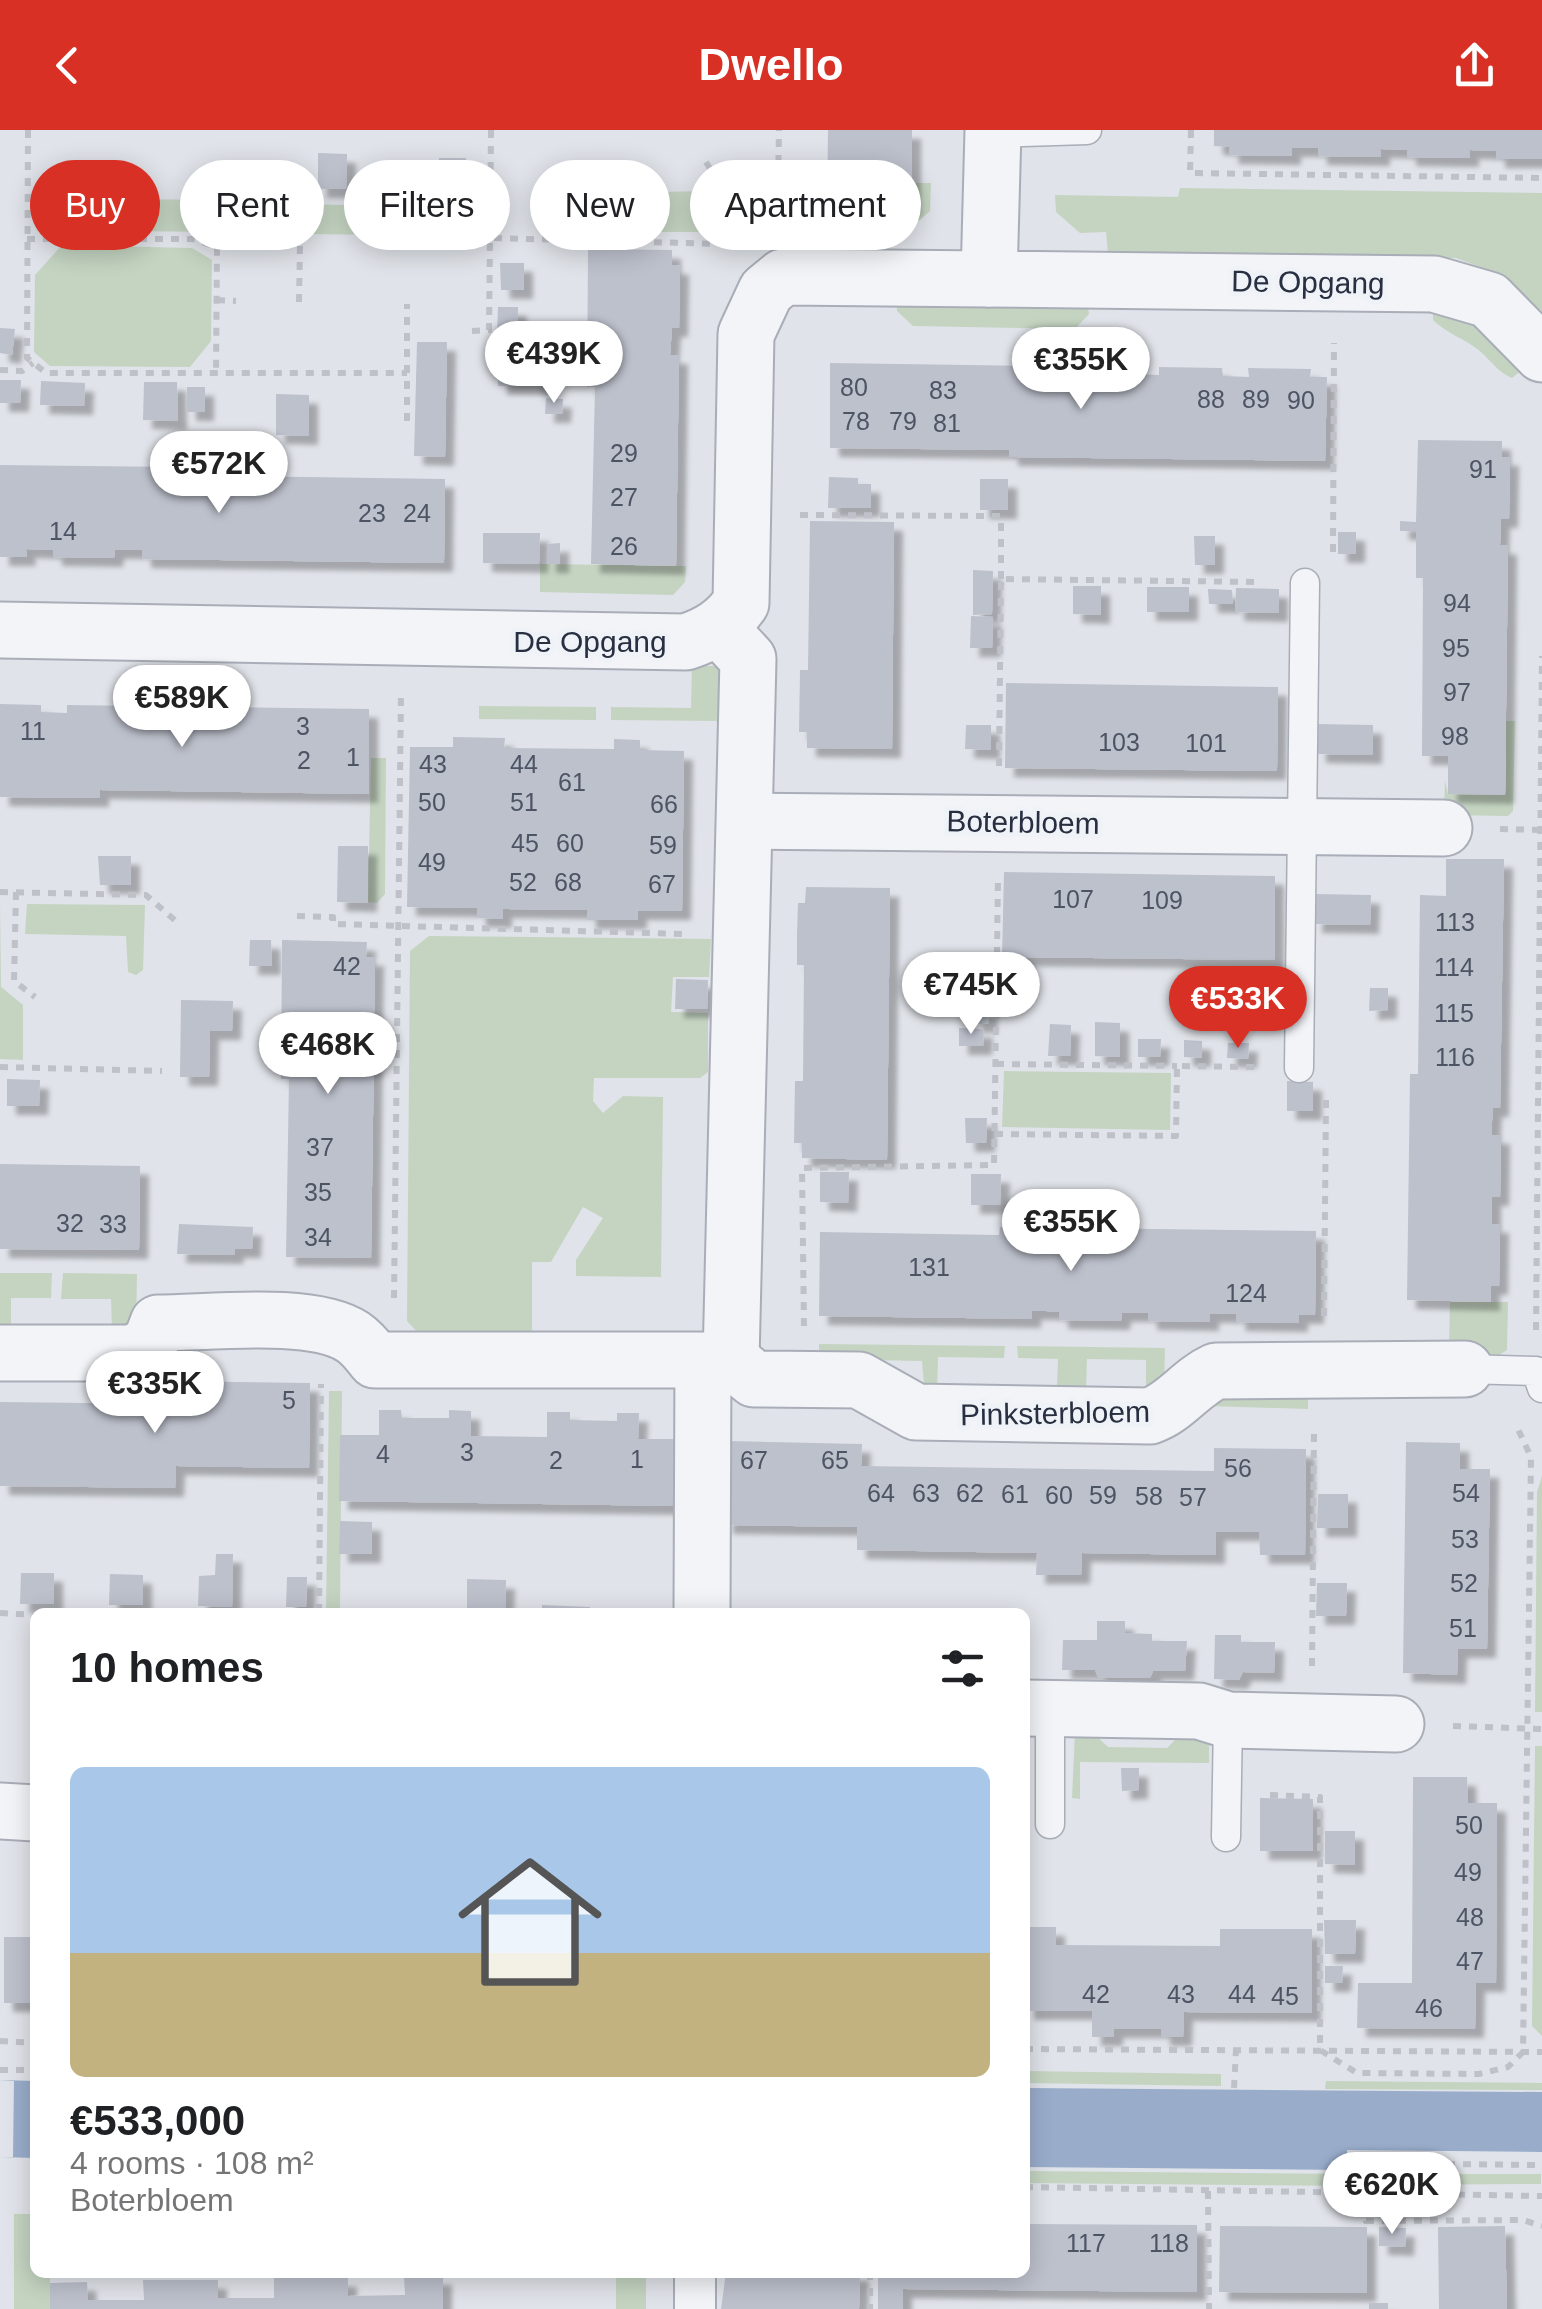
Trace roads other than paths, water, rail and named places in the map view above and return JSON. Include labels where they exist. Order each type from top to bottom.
[{"type":"street","points":[[989,278],[993,131]]},
{"type":"street","name":"De Opgang","points":[[0,630],[686,642],[719,628],[740,603],[746,334],[766,291],[783,278],[1434,284],[1489,300],[1542,354]]},
{"type":"street","points":[[702,1608],[746,821],[748,658],[719,628]]},
{"type":"street","name":"Boterbloem","points":[[746,821],[1444,828]]},
{"type":"street","name":"Pinksterbloem","points":[[0,1353],[132,1353],[150,1344],[158,1324],[322,1326],[356,1338],[375,1360],[717,1361],[754,1378],[859,1380],[916,1412],[1150,1416],[1169,1410],[1185,1391],[1216,1371],[1484,1370]]},
{"type":"street","points":[[1038,1708],[1199,1710],[1228,1720],[1396,1724]]},
{"type":"street","points":[[0,1812],[30,1813]]},
{"type":"street","points":[[695,2278],[695,2309]]},
{"type":"lane","points":[[993,131],[1088,130]]},
{"type":"lane","points":[[1299,1068],[1305,583]]},
{"type":"lane","points":[[1484,1370],[1539,1379]]},
{"type":"lane","points":[[1038,1708],[1050,1824]]},
{"type":"lane","points":[[1226,1837],[1228,1720]]},
{"type":"water","points":[[0,2080],[30,2081],[30,2158],[0,2157]]},
{"type":"water","points":[[1030,2088],[1542,2092],[1542,2152],[1347,2150],[1347,2170],[1030,2167]]}]
